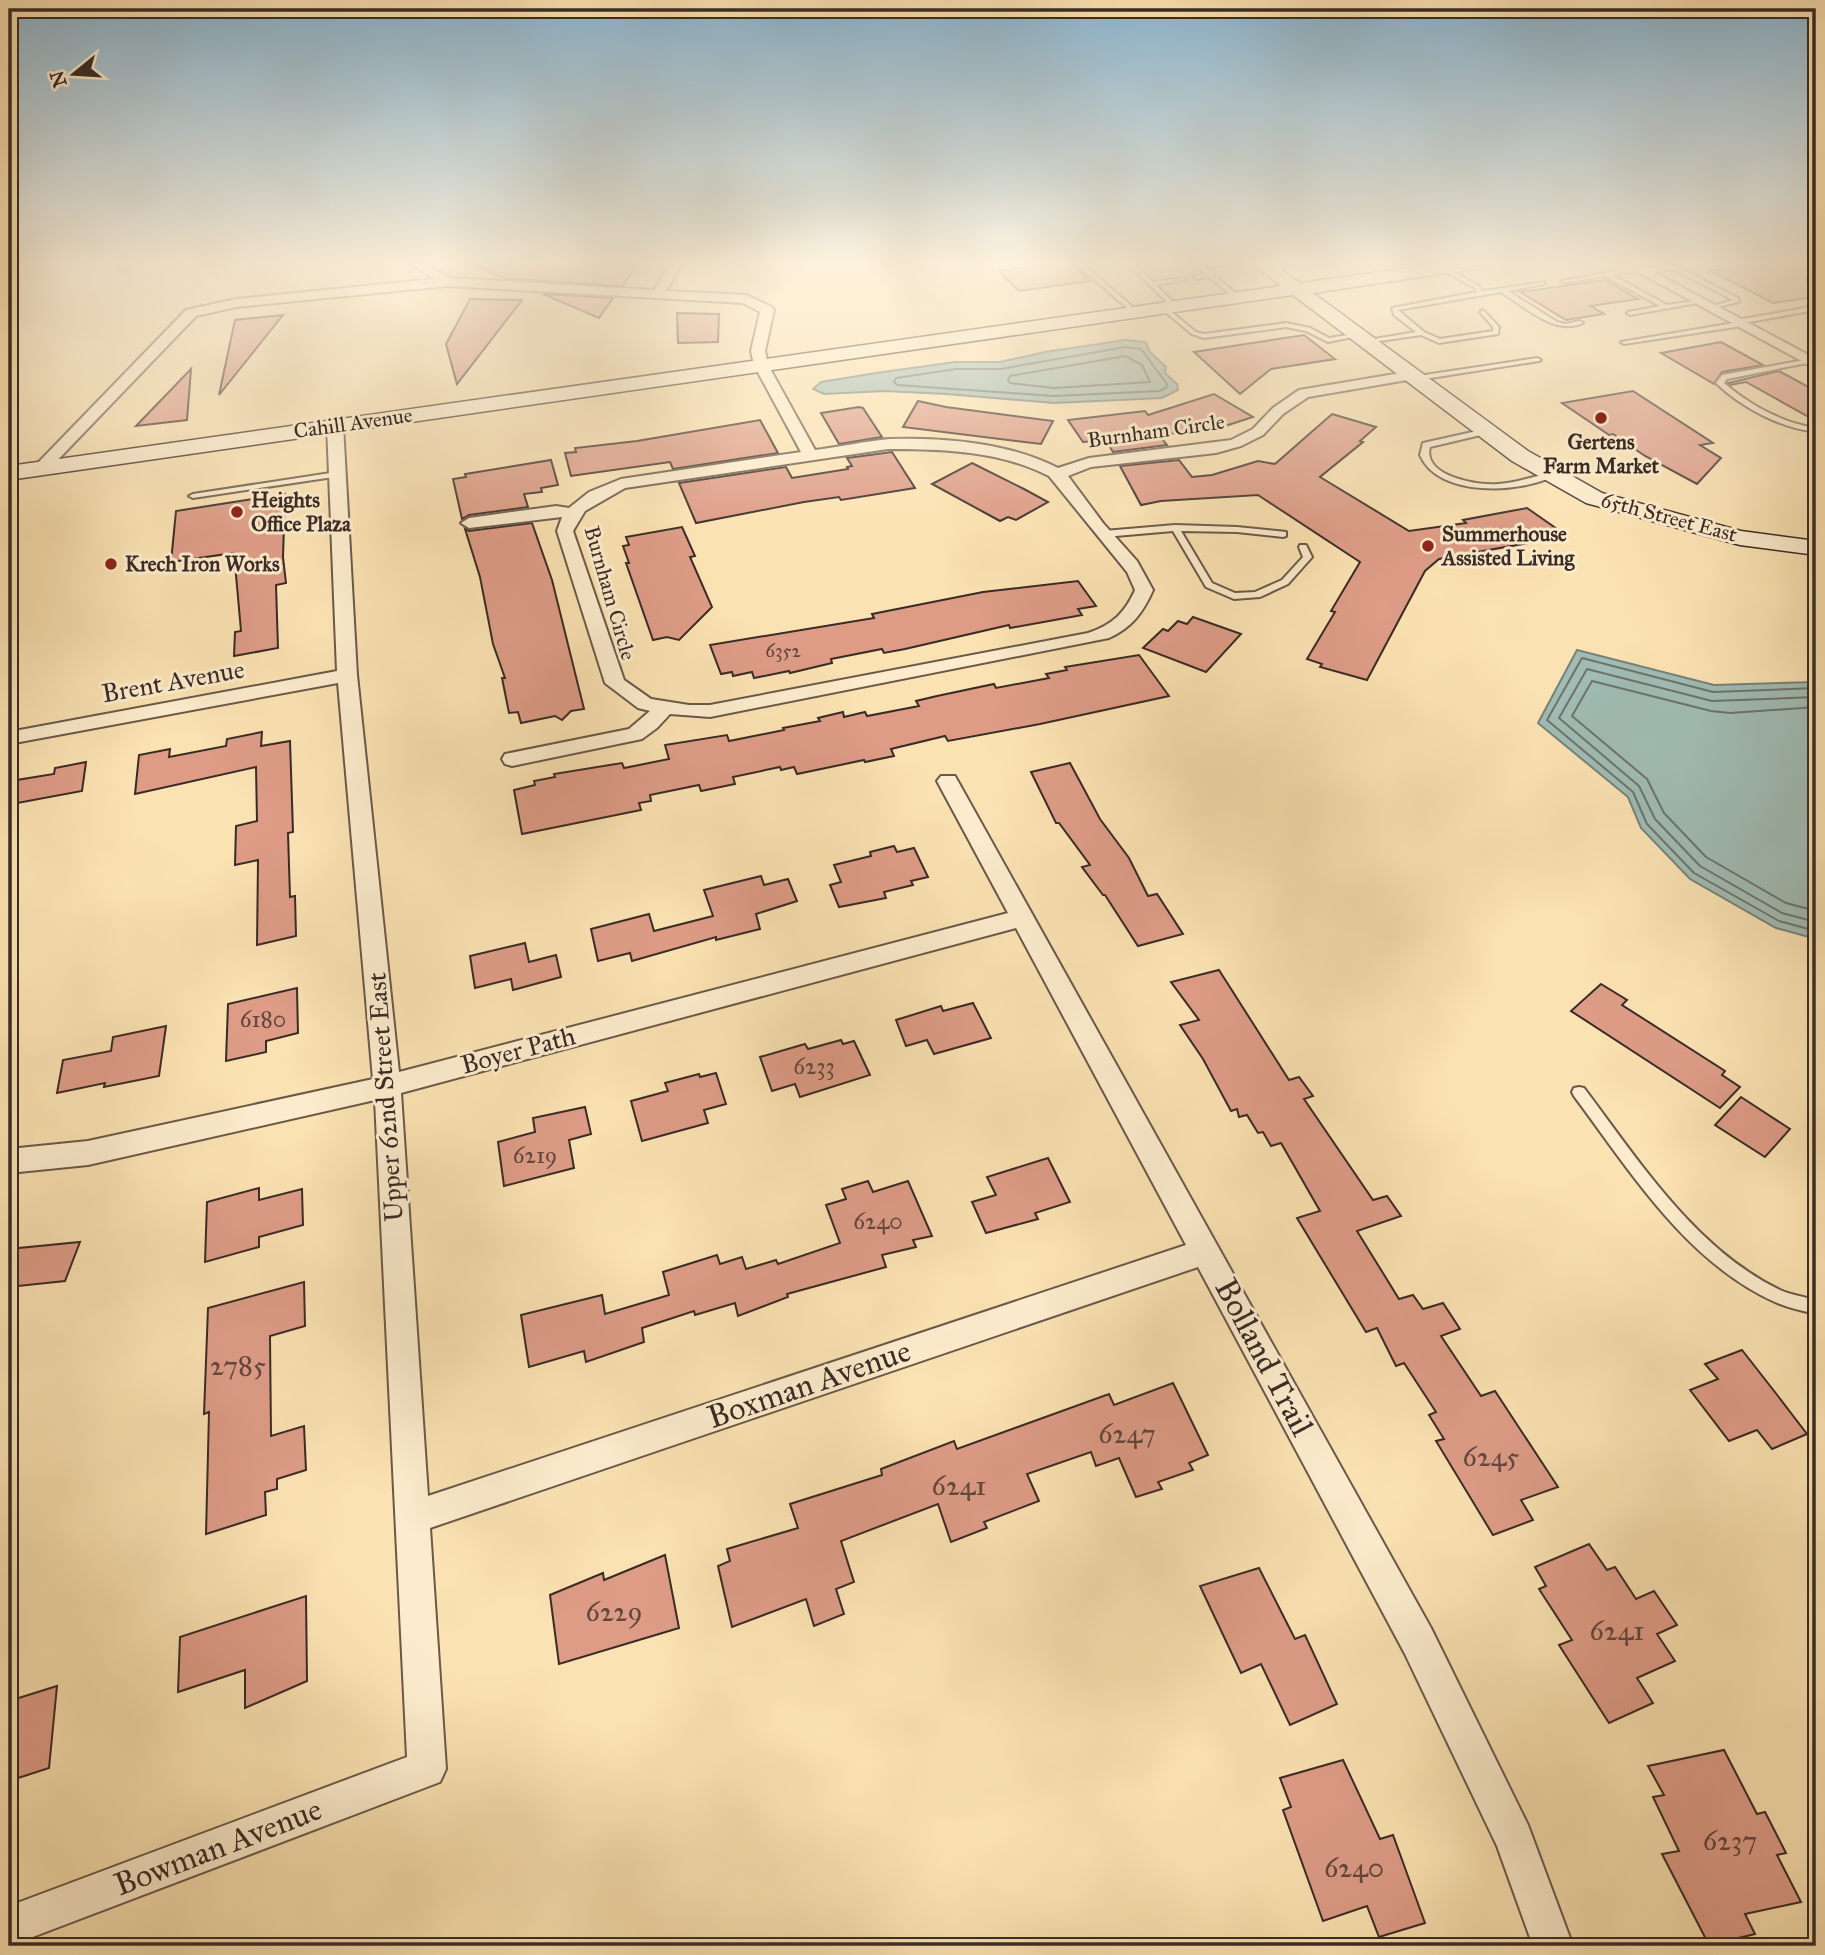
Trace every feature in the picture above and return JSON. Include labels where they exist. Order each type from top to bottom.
[{"type":"street","points":[[42,467],[152,353]]},
{"type":"street","points":[[758,353],[761,366],[810,455]]},
{"type":"street","name":"Cahill Avenue","points":[[9,472],[849,353]]},
{"type":"street","name":"65th Street East","points":[[1384,353],[1520,456],[1594,498],[1727,534],[1816,548]]},
{"type":"street","points":[[1795,353],[1813,363]]},
{"type":"street","name":"Burnham Circle","points":[[1057,474],[1089,463],[1216,448],[1236,443],[1258,432],[1278,411],[1304,393],[1415,376]]},
{"type":"street","name":"Upper 62nd Street East","points":[[335,425],[347,675],[387,1087],[427,1769]]},
{"type":"street","name":"Burnham Circle","points":[[888,443],[932,445],[1011,456],[1057,474],[1139,573],[1144,590],[1130,618],[1105,634],[737,707],[699,711],[664,708],[645,704],[615,683],[565,531],[567,520],[605,491],[621,484],[810,455],[888,443]]},
{"type":"street","points":[[469,523],[556,510],[573,513]]},
{"type":"street","name":"Brent Avenue","points":[[9,738],[347,675]]},
{"type":"street","points":[[512,759],[635,734],[650,724],[664,708]]},
{"type":"street","name":"Bolland Trail","points":[[948,781],[1412,1629],[1466,1735],[1514,1839],[1553,1946]]},
{"type":"street","name":"Boyer Path","points":[[9,1161],[88,1153],[387,1087],[425,1074],[1022,918]]},
{"type":"street","name":"Boxman Avenue","points":[[411,1518],[1207,1251]]},
{"type":"street","name":"Bowman Avenue","points":[[9,1926],[427,1769]]},
{"type":"lane","points":[[1415,376],[1537,360]]},
{"type":"lane","points":[[1813,363],[1725,377],[1720,383],[1730,392],[1790,424],[1803,430],[1816,430]]},
{"type":"lane","points":[[1486,431],[1426,445],[1422,452],[1424,460],[1435,471],[1456,480],[1494,487],[1553,474]]},
{"type":"lane","points":[[193,496],[337,474]]},
{"type":"lane","points":[[1104,534],[1231,527],[1283,534]]},
{"type":"lane","points":[[1175,528],[1209,586],[1234,596],[1257,595],[1285,582],[1308,557],[1303,547]]},
{"type":"lane","points":[[1579,1092],[1663,1199],[1718,1259],[1751,1284],[1816,1307]]},
{"type":"water","points":[[1039,353],[1151,353],[1166,367],[1165,373],[1177,384],[1178,390],[1162,398],[1054,403],[885,391],[824,394],[813,389],[821,382],[876,373],[955,362],[1000,362]]},
{"type":"water","points":[[1577,650],[1714,685],[1816,682],[1816,939],[1776,928],[1690,879],[1641,828],[1628,797],[1538,723]]},
{"type":"building","points":[[228,353],[252,353],[219,395]]},
{"type":"building","points":[[449,353],[481,353],[457,384]]},
{"type":"building","points":[[1195,353],[1328,353],[1335,359],[1271,369],[1240,394]]},
{"type":"building","points":[[1661,353],[1742,353],[1763,365],[1722,372],[1714,384]]},
{"type":"building","points":[[191,369],[187,420],[136,426]]},
{"type":"building","points":[[1779,371],[1816,391],[1816,421],[1746,382],[1730,385],[1728,383]]},
{"type":"building","points":[[1633,391],[1713,443],[1700,445],[1721,458],[1697,484],[1645,456],[1613,434],[1609,435],[1562,403]]},
{"type":"building","points":[[1214,394],[1253,417],[1216,429],[1159,435],[1167,445],[1113,452],[1108,444],[1083,442],[1068,420],[1145,411],[1148,415]]},
{"type":"building","points":[[918,401],[1053,421],[1041,444],[903,427]]},
{"type":"building","points":[[863,408],[882,437],[839,444],[821,413]]},
{"type":"building","name":"Summerhouse Assisted Living","points":[[1332,414],[1376,427],[1360,441],[1363,442],[1320,477],[1409,531],[1466,523],[1463,520],[1527,508],[1567,536],[1439,559],[1425,571],[1367,680],[1320,667],[1322,664],[1307,659],[1360,562],[1258,495],[1161,501],[1141,505],[1120,466],[1179,460],[1192,477],[1212,475],[1258,461],[1275,464]]},
{"type":"building","points":[[760,420],[778,453],[673,469],[670,462],[571,476],[565,453],[576,452],[575,448],[637,441]]},
{"type":"building","points":[[892,452],[915,488],[841,500],[839,497],[804,502],[696,523],[679,483],[786,467],[792,478],[848,469],[847,467],[852,466],[847,458]]},
{"type":"building","points":[[551,460],[558,485],[541,488],[542,492],[524,494],[528,507],[469,515],[462,519],[453,479],[466,477],[465,474]]},
{"type":"building","points":[[972,463],[1048,502],[1016,520],[1008,517],[1000,521],[932,484]]},
{"type":"building","points":[[285,494],[283,557],[286,583],[276,585],[278,648],[234,656],[235,632],[241,631],[234,553],[171,562],[176,511]]},
{"type":"building","points":[[532,523],[552,580],[584,709],[571,711],[562,720],[555,716],[521,723],[518,712],[509,713],[502,678],[505,678],[493,644],[480,577],[465,529],[469,531]]},
{"type":"building","points":[[682,527],[695,556],[690,557],[712,607],[679,640],[667,637],[653,640],[626,563],[629,563],[623,546],[629,545],[626,537]]},
{"type":"building","points":[[1078,581],[1096,606],[1078,609],[1082,615],[1010,628],[1009,625],[884,653],[882,649],[831,659],[832,663],[790,673],[789,671],[754,678],[752,672],[733,676],[732,672],[721,674],[710,645],[874,618],[872,614],[983,592]]},
{"type":"building","points":[[1193,617],[1241,634],[1206,672],[1143,648],[1163,629],[1168,631],[1178,621],[1187,624]]},
{"type":"building","points":[[1139,655],[1169,696],[948,741],[945,736],[891,749],[894,756],[865,762],[864,760],[797,774],[794,767],[781,770],[780,767],[733,777],[735,784],[701,791],[699,785],[650,795],[651,801],[639,803],[641,810],[522,834],[514,790],[535,785],[534,781],[555,777],[554,774],[622,763],[624,768],[669,759],[665,745],[727,735],[729,741],[820,721],[818,718],[843,712],[844,717],[865,712],[867,716],[919,706],[916,701],[994,684],[996,688],[1049,678],[1046,674],[1067,670],[1065,667]]},
{"type":"building","points":[[262,732],[261,746],[290,741],[293,832],[288,833],[290,897],[295,896],[296,936],[257,945],[258,860],[235,865],[236,826],[257,821],[256,767],[135,794],[139,755],[170,749],[169,757],[226,746],[227,739]]},
{"type":"building","points":[[86,762],[82,791],[12,804],[17,780],[54,774],[55,768]]},
{"type":"building","points":[[1070,763],[1100,819],[1129,858],[1148,896],[1157,894],[1183,934],[1138,946],[1105,895],[1082,867],[1090,865],[1059,823],[1056,823],[1031,772]]},
{"type":"building","points":[[894,846],[897,852],[914,848],[928,877],[911,881],[913,885],[884,892],[886,898],[839,907],[830,885],[841,882],[834,865],[871,856],[870,852]]},
{"type":"building","points":[[761,876],[764,885],[788,879],[797,901],[756,914],[760,929],[716,940],[716,937],[632,961],[630,953],[598,961],[591,929],[649,914],[654,931],[713,916],[704,890]]},
{"type":"building","points":[[525,943],[529,962],[556,955],[561,977],[513,990],[511,979],[475,988],[470,956]]},
{"type":"building","points":[[1219,970],[1289,1080],[1299,1077],[1313,1096],[1304,1099],[1373,1200],[1387,1196],[1401,1216],[1357,1231],[1399,1299],[1413,1295],[1423,1309],[1443,1303],[1460,1329],[1441,1336],[1481,1396],[1495,1391],[1558,1487],[1521,1500],[1533,1520],[1493,1535],[1436,1441],[1444,1439],[1429,1415],[1436,1412],[1404,1363],[1396,1366],[1377,1328],[1366,1332],[1297,1218],[1320,1211],[1281,1143],[1271,1146],[1263,1132],[1258,1133],[1247,1115],[1239,1117],[1237,1109],[1231,1111],[1203,1059],[1180,1025],[1199,1020],[1171,982]]},
{"type":"building","points":[[1601,984],[1627,1000],[1622,1005],[1725,1071],[1722,1075],[1740,1087],[1720,1108],[1571,1011]]},
{"type":"building","points":[[297,988],[298,1033],[266,1041],[266,1052],[226,1061],[228,1004]]},
{"type":"building","points":[[973,1003],[991,1038],[934,1054],[927,1040],[906,1046],[896,1020],[941,1006],[943,1011]]},
{"type":"building","points":[[166,1026],[159,1076],[57,1093],[63,1060],[111,1051],[113,1037]]},
{"type":"building","points":[[841,1040],[843,1044],[854,1041],[870,1075],[800,1097],[795,1084],[772,1091],[760,1057],[805,1044],[808,1049]]},
{"type":"building","points":[[716,1073],[726,1104],[704,1110],[708,1123],[642,1141],[631,1101],[668,1091],[665,1083],[699,1074],[700,1077]]},
{"type":"building","points":[[1741,1097],[1790,1129],[1765,1157],[1715,1125]]},
{"type":"building","points":[[585,1107],[591,1134],[569,1140],[574,1168],[504,1186],[498,1142],[535,1132],[533,1118]]},
{"type":"building","points":[[1048,1158],[1070,1202],[1035,1213],[1038,1219],[986,1233],[972,1202],[996,1195],[987,1177]]},
{"type":"building","points":[[868,1181],[873,1192],[908,1181],[932,1236],[913,1240],[916,1247],[882,1255],[886,1267],[787,1294],[788,1297],[738,1316],[735,1303],[695,1315],[694,1311],[642,1328],[644,1342],[586,1362],[584,1351],[529,1367],[521,1315],[602,1295],[605,1314],[669,1295],[663,1272],[717,1255],[720,1264],[742,1257],[746,1269],[776,1260],[778,1264],[840,1243],[826,1205],[846,1199],[842,1189]]},
{"type":"building","points":[[259,1188],[259,1200],[302,1189],[303,1225],[259,1237],[259,1247],[205,1262],[207,1202]]},
{"type":"building","points":[[80,1242],[65,1281],[9,1287],[9,1249]]},
{"type":"building","points":[[304,1282],[305,1326],[270,1336],[271,1436],[304,1426],[306,1470],[277,1479],[277,1489],[265,1492],[266,1515],[206,1534],[209,1412],[204,1414],[208,1308]]},
{"type":"building","points":[[1742,1350],[1807,1434],[1772,1449],[1757,1430],[1729,1441],[1690,1390],[1718,1379],[1705,1364]]},
{"type":"building","points":[[1173,1383],[1208,1455],[1189,1463],[1193,1470],[1158,1482],[1162,1489],[1136,1497],[1119,1458],[1096,1466],[1091,1452],[1027,1474],[1039,1501],[984,1522],[987,1528],[951,1542],[938,1504],[841,1541],[854,1582],[836,1589],[844,1614],[814,1626],[806,1599],[732,1627],[718,1566],[730,1561],[727,1549],[798,1528],[790,1504],[882,1475],[881,1469],[954,1441],[957,1449],[1109,1394],[1114,1405]]},
{"type":"building","points":[[1589,1544],[1607,1570],[1615,1567],[1636,1599],[1654,1591],[1677,1625],[1657,1634],[1675,1661],[1637,1678],[1653,1703],[1609,1723],[1559,1645],[1572,1640],[1539,1589],[1546,1586],[1535,1567]]},
{"type":"building","points":[[665,1555],[679,1628],[559,1664],[550,1595],[603,1573],[604,1580]]},
{"type":"building","points":[[1259,1568],[1295,1639],[1305,1635],[1337,1704],[1290,1725],[1261,1664],[1241,1673],[1200,1586]]},
{"type":"building","points":[[306,1596],[307,1681],[245,1708],[245,1670],[178,1692],[180,1637]]},
{"type":"building","points":[[57,1686],[49,1768],[9,1781],[9,1701]]},
{"type":"building","points":[[1724,1750],[1757,1814],[1765,1812],[1786,1853],[1777,1855],[1801,1902],[1745,1914],[1755,1934],[1709,1945],[1662,1854],[1679,1851],[1653,1797],[1664,1795],[1648,1766]]},
{"type":"building","points":[[1343,1760],[1380,1839],[1393,1835],[1425,1923],[1379,1937],[1367,1906],[1323,1921],[1283,1810],[1291,1807],[1280,1778]]},
{"type":"place","name":"Gertens Farm Market","points":[[1601,418]]},
{"type":"place","name":"Heights Office Plaza","points":[[237,512]]},
{"type":"place","name":"Summerhouse Assisted Living","points":[[1428,546]]},
{"type":"place","name":"Krech Iron Works","points":[[111,564]]}]
